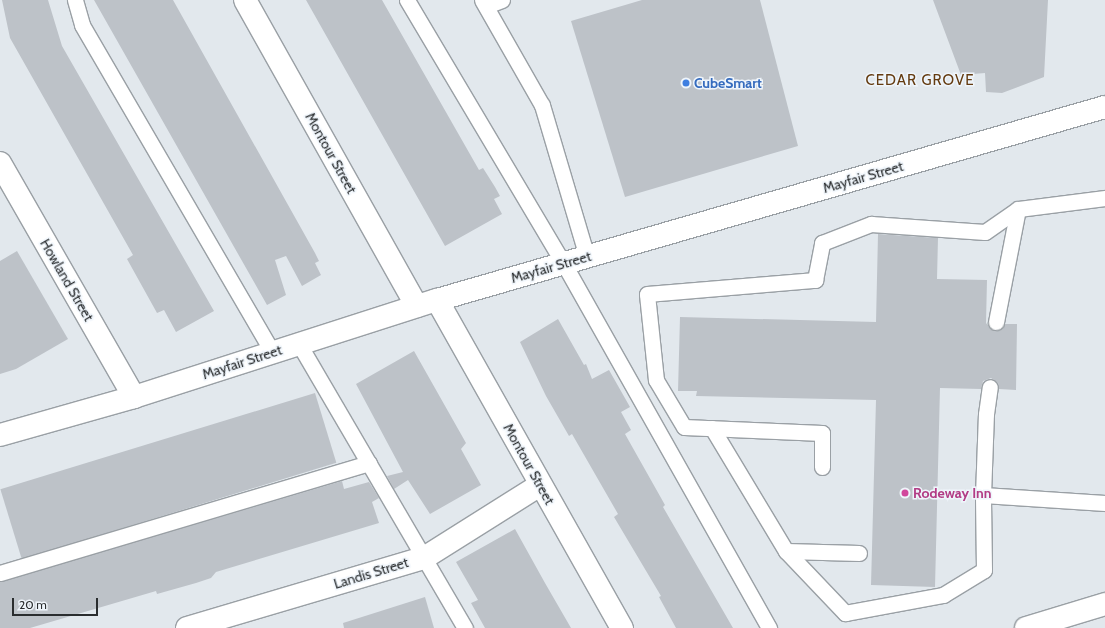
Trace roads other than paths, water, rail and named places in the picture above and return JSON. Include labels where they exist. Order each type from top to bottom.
[{"type":"street","name":"Montour Street","points":[[245,0],[427,303],[540,485],[622,628]]},
{"type":"street","name":"Mayfair Street","points":[[0,435],[134,396],[427,303],[1105,107]]},
{"type":"street","name":"Howland Street","points":[[0,163],[134,396]]},
{"type":"street","name":"Landis Street","points":[[187,628],[424,558],[540,485]]},
{"type":"street","points":[[1026,628],[1105,604]]},
{"type":"lane","points":[[75,0],[82,25],[272,352]]},
{"type":"lane","points":[[408,0],[564,264],[769,628]]},
{"type":"lane","points":[[502,0],[484,3],[542,105],[587,257]]},
{"type":"lane","points":[[822,468],[822,433],[684,427],[656,380],[647,294],[815,280],[822,243],[871,224],[984,232],[1018,209],[1105,198]]},
{"type":"lane","points":[[996,322],[1018,209]]},
{"type":"lane","points":[[299,344],[465,628]]},
{"type":"lane","points":[[712,428],[786,551],[845,613],[944,595],[984,570],[983,495],[986,414],[990,387]]},
{"type":"lane","points":[[0,573],[369,463]]},
{"type":"lane","points":[[983,495],[1105,503]]},
{"type":"lane","points":[[786,551],[859,552]]},
{"type":"place","name":"CubeSmart","points":[[686,83]]},
{"type":"place","name":"Rodeway Inn","points":[[905,493]]},
{"type":"district","name":"CEDAR GROVE","points":[[920,81]]}]
